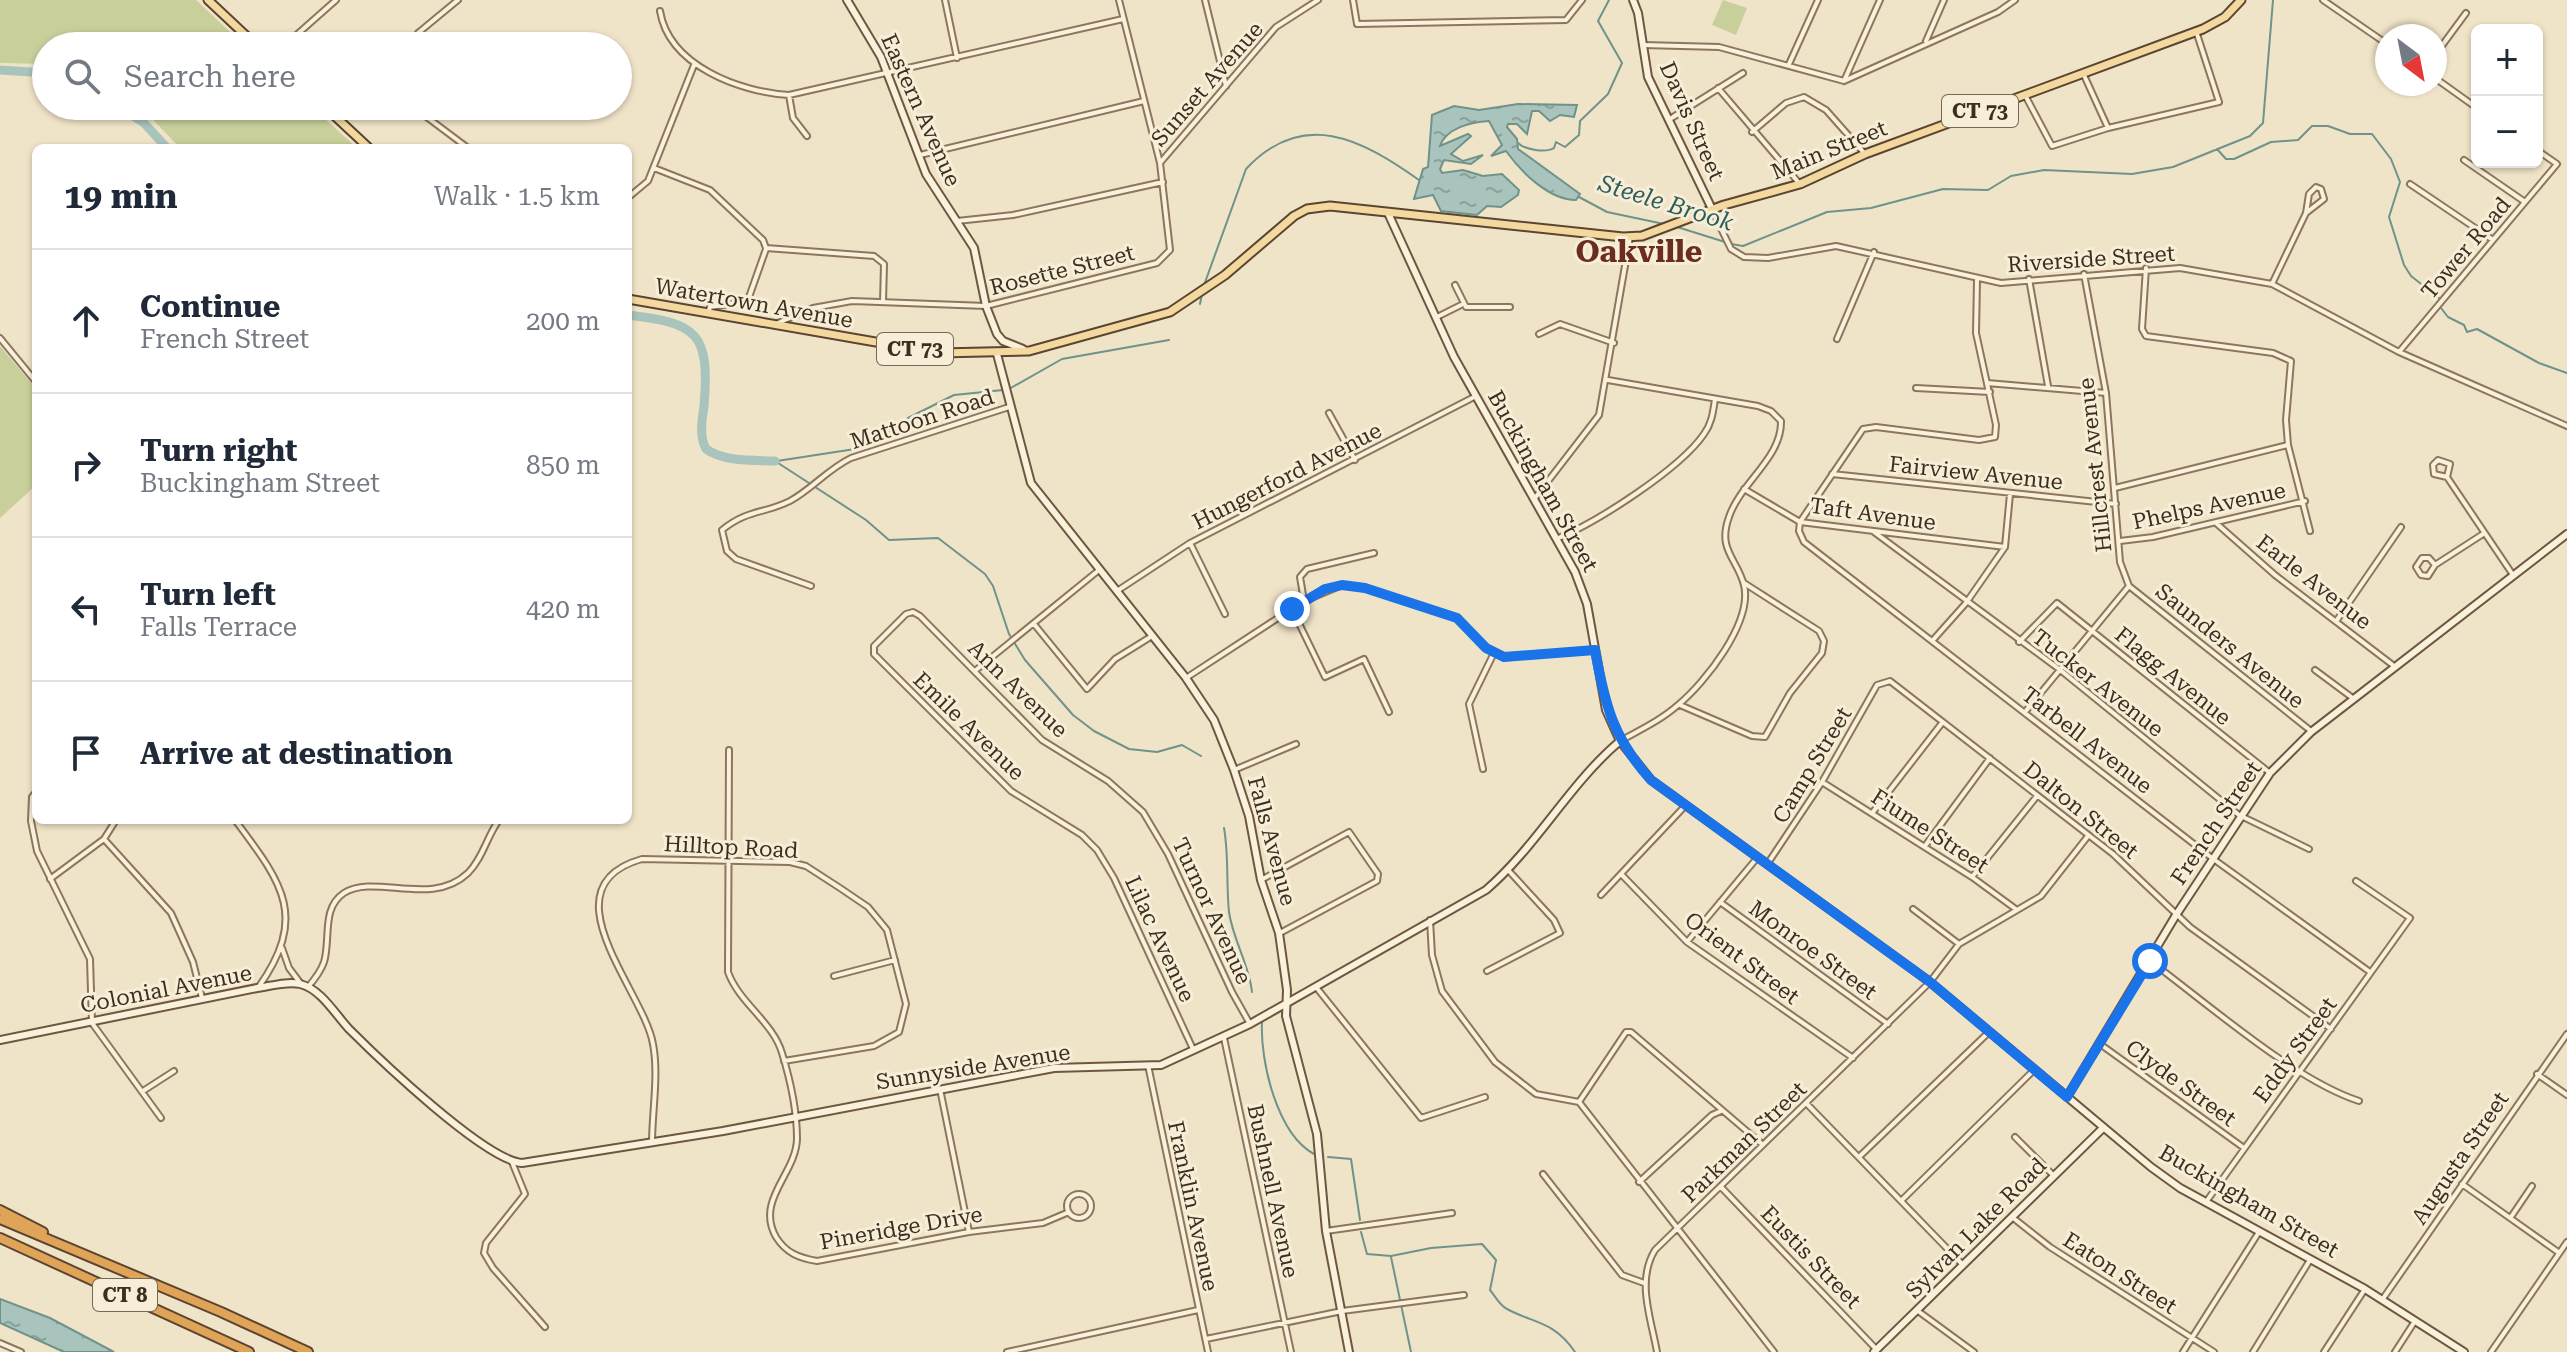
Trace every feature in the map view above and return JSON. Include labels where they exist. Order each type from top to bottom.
[{"type":"highway","points":[[0,1210],[112,1265]]},
{"type":"highway","name":"CT 8","points":[[0,1219],[308,1352]]},
{"type":"highway","name":"CT 8","points":[[0,1238],[249,1352]]},
{"type":"main road","points":[[208,0],[242,32]]},
{"type":"main road","name":"Eastern Avenue","points":[[847,0],[889,74],[917,155],[955,222],[974,248],[986,306],[1003,341],[1029,351]]},
{"type":"main road","name":"Davis Street","points":[[1633,0],[1648,77],[1712,209]]},
{"type":"main road","name":"Main Street","points":[[1237,265],[1307,209],[1330,206],[1630,237],[1658,230],[1712,209],[1800,184],[1865,154],[2196,31],[2225,17],[2241,0]]},
{"type":"main road","points":[[340,120],[365,144]]},
{"type":"main road","name":"Buckingham Street","points":[[1388,213],[1435,318],[1556,539],[1587,604],[1606,710],[1620,741],[1651,780],[1930,982],[2151,1167],[2206,1202],[2365,1289],[2464,1352]]},
{"type":"main road","name":"Watertown Avenue","points":[[632,300],[939,353],[997,354],[1029,351],[1162,316],[1196,297],[1237,265]]},
{"type":"main road","name":"Falls Avenue","points":[[997,354],[1029,479],[1186,678],[1214,720],[1234,770],[1249,816],[1261,880],[1279,933],[1286,1016],[1317,1134],[1326,1231],[1349,1352]]},
{"type":"main road","name":"French Street","points":[[2067,1097],[2176,915],[2239,815],[2270,773],[2311,732],[2567,534]]},
{"type":"main road","name":"Sunnyside Avenue","points":[[512,1162],[547,1161],[652,1143],[1054,1068],[1161,1065],[1250,1024],[1430,919],[1486,890],[1509,871],[1599,758],[1620,741]]},
{"type":"main road","points":[[304,986],[465,1131],[490,1151],[512,1162]]},
{"type":"main road","name":"Colonial Avenue","points":[[0,1040],[257,988],[304,986]]},
{"type":"main road","name":"Sylvan Lake Road","points":[[1876,1351],[2103,1128]]},
{"type":"street","points":[[300,32],[336,0]]},
{"type":"street","points":[[419,32],[458,0]]},
{"type":"street","points":[[945,0],[957,58]]},
{"type":"street","points":[[955,222],[1013,215],[1163,182],[1119,0]]},
{"type":"street","points":[[1205,0],[1226,86]]},
{"type":"street","name":"Sunset Avenue","points":[[1160,163],[1276,27],[1318,0]]},
{"type":"street","points":[[1353,0],[1357,24],[1566,20],[1582,0]]},
{"type":"street","points":[[1789,64],[1818,0]]},
{"type":"street","points":[[1844,81],[1880,0]]},
{"type":"street","points":[[1925,43],[1944,0]]},
{"type":"street","points":[[1643,45],[1719,47],[1844,81],[1867,74],[1925,43],[1998,12],[2015,0]]},
{"type":"street","points":[[2323,0],[2375,36]]},
{"type":"street","points":[[660,11],[662,22],[694,65],[760,93],[789,95],[1123,19]]},
{"type":"street","points":[[2447,39],[2466,13]]},
{"type":"street","points":[[2025,95],[2052,146],[2108,128],[2219,102],[2196,31]]},
{"type":"street","points":[[632,194],[648,181],[694,65]]},
{"type":"street","points":[[1668,121],[1743,73]]},
{"type":"street","points":[[2083,73],[2108,128]]},
{"type":"street","points":[[2447,87],[2471,104]]},
{"type":"street","points":[[1718,88],[1752,132],[1800,184]]},
{"type":"street","points":[[789,95],[793,118],[807,136]]},
{"type":"street","points":[[1752,132],[1786,103],[1804,97],[1826,110],[1865,154]]},
{"type":"street","points":[[917,155],[1144,101]]},
{"type":"street","points":[[431,120],[463,144]]},
{"type":"street","name":"Tower Road","points":[[2399,352],[2557,164],[2543,154]]},
{"type":"street","points":[[2464,160],[2525,202]]},
{"type":"street","points":[[654,168],[710,190],[723,199],[763,240],[766,248],[749,297],[743,302],[710,307],[708,315]]},
{"type":"street","name":"Rosette Street","points":[[776,324],[813,308],[852,301],[986,306],[1157,263],[1170,250],[1163,182]]},
{"type":"street","points":[[2410,184],[2493,240]]},
{"type":"street","points":[[2272,284],[2306,213],[2309,194],[2316,187],[2321,189],[2324,199],[2306,213]]},
{"type":"street","name":"Riverside Street","points":[[1712,209],[1735,252],[1744,257],[1768,258],[1836,246],[1874,252],[1977,280],[2001,283],[2146,268],[2193,269],[2272,284],[2399,352],[2567,426]]},
{"type":"street","points":[[1534,500],[1599,415],[1608,380],[1630,237]]},
{"type":"street","points":[[766,248],[880,260],[884,264],[883,302]]},
{"type":"street","points":[[1837,339],[1874,252]]},
{"type":"street","points":[[2146,268],[2142,329],[2146,336],[2273,353],[2291,361],[2288,445],[2305,501],[2310,531]]},
{"type":"street","name":"Hillcrest Avenue","points":[[2084,274],[2106,393],[2120,562],[2129,586]]},
{"type":"street","points":[[2029,279],[2048,386]]},
{"type":"street","points":[[1800,522],[1863,429],[1876,427],[1979,440],[1995,437],[1990,392],[1976,333],[1977,280]]},
{"type":"street","points":[[1455,285],[1462,304],[1473,309],[1510,307]]},
{"type":"street","points":[[1435,318],[1462,304]]},
{"type":"street","points":[[1539,334],[1560,324],[1614,343]]},
{"type":"street","points":[[0,338],[32,377]]},
{"type":"street","points":[[1608,380],[1758,406],[1771,411],[1781,421],[1776,446],[1729,515],[1724,537],[1729,559],[1744,583],[1819,631],[1824,641],[1822,653],[1790,693],[1765,737],[1752,736],[1679,705]]},
{"type":"street","points":[[1987,383],[2106,393]]},
{"type":"street","points":[[1916,388],[1990,392]]},
{"type":"street","name":"Hungerford Avenue","points":[[1117,591],[1190,543],[1476,396]]},
{"type":"street","points":[[1556,539],[1595,521],[1691,448],[1712,420],[1715,399]]},
{"type":"street","name":"Mattoon Road","points":[[811,586],[736,559],[727,551],[722,530],[740,515],[780,505],[851,458],[1008,404]]},
{"type":"street","points":[[1329,413],[1355,460]]},
{"type":"street","points":[[2115,488],[2288,445]]},
{"type":"street","points":[[2447,477],[2450,464],[2438,460],[2433,465],[2434,474],[2447,477],[2513,575]]},
{"type":"street","name":"Fairview Avenue","points":[[1832,474],[2116,504]]},
{"type":"street","name":"Taft Avenue","points":[[1744,489],[1800,522],[2005,547]]},
{"type":"street","points":[[1933,640],[1966,603],[2005,547],[2010,494]]},
{"type":"street","name":"Phelps Avenue","points":[[2120,541],[2216,523],[2305,501]]},
{"type":"street","name":"Tarbell Avenue","points":[[1800,522],[1799,531],[1804,542],[2212,858],[2370,972]]},
{"type":"street","name":"Earle Avenue","points":[[2216,523],[2275,575],[2394,666]]},
{"type":"street","points":[[2337,620],[2401,527]]},
{"type":"street","name":"Tucker Avenue","points":[[1874,532],[2059,669],[2239,815],[2309,849]]},
{"type":"street","points":[[2435,565],[2426,557],[2419,560],[2416,567],[2421,575],[2428,576],[2435,565],[2483,534]]},
{"type":"street","points":[[1190,543],[1225,614]]},
{"type":"street","points":[[1304,601],[1302,572],[1374,553]]},
{"type":"street","points":[[976,670],[1099,570]]},
{"type":"street","points":[[1620,741],[1679,705],[1733,637],[1743,614],[1744,583]]},
{"type":"street","points":[[1186,678],[1304,601],[1342,585],[1365,588],[1457,618],[1494,654],[1530,656],[1595,650]]},
{"type":"street","points":[[2025,712],[2129,586]]},
{"type":"street","name":"Saunders Avenue","points":[[2129,586],[2311,732]]},
{"type":"street","name":"Flagg Avenue","points":[[2019,642],[2057,603],[2270,773]]},
{"type":"street","points":[[1292,609],[1325,677],[1364,659],[1389,712]]},
{"type":"street","name":"Ann Avenue","points":[[872,649],[906,614],[913,612],[976,670],[1042,740],[1118,788],[1143,812]]},
{"type":"street","points":[[1034,624],[1087,689],[1115,659],[1152,636]]},
{"type":"street","name":"Emile Avenue","points":[[872,649],[1011,791],[1092,844]]},
{"type":"street","points":[[1483,769],[1469,704],[1494,654]]},
{"type":"street","points":[[2315,670],[2354,699]]},
{"type":"street","name":"Dalton Street","points":[[1883,680],[1890,681],[2089,835],[2176,915],[2331,1029]]},
{"type":"street","name":"Camp Street","points":[[1766,865],[1822,782],[1883,680]]},
{"type":"street","points":[[1873,812],[1942,723]]},
{"type":"street","points":[[1234,770],[1296,744]]},
{"type":"street","name":"Pineridge Drive","points":[[729,750],[728,972],[734,987],[778,1042],[797,1139],[794,1155],[771,1202],[770,1220],[783,1247],[799,1258],[817,1261],[969,1232],[1043,1223],[1069,1212]]},
{"type":"street","points":[[1924,847],[1990,758]]},
{"type":"street","name":"Fiume Street","points":[[1822,782],[1873,812],[2018,910]]},
{"type":"street","points":[[1972,877],[2037,796]]},
{"type":"street","points":[[32,797],[31,821],[37,851],[90,959],[92,1023],[161,1118]]},
{"type":"street","points":[[1601,895],[1685,806]]},
{"type":"street","name":"Turnor Avenue","points":[[1143,812],[1168,854],[1250,1024]]},
{"type":"street","points":[[50,879],[104,839],[113,824]]},
{"type":"street","points":[[238,824],[261,854],[283,899],[287,924],[282,948],[257,988]]},
{"type":"street","points":[[282,948],[289,968],[304,986],[325,961],[331,910],[346,892],[359,888],[422,890],[456,882],[478,861],[497,824]]},
{"type":"street","points":[[1261,880],[1349,832],[1379,878],[1311,919],[1279,933]]},
{"type":"street","points":[[1913,909],[1959,944],[2041,896],[2089,835]]},
{"type":"street","points":[[104,839],[171,913],[193,962],[203,1000]]},
{"type":"street","name":"Lilac Avenue","points":[[1092,844],[1114,878],[1195,1051]]},
{"type":"street","points":[[1687,942],[1757,858]]},
{"type":"street","name":"Hilltop Road","points":[[652,1143],[653,1044],[601,928],[599,909],[602,891],[622,867],[642,859],[790,862],[817,872],[880,917],[906,1004],[899,1032],[874,1046],[784,1061]]},
{"type":"street","points":[[1487,971],[1509,957],[1553,940],[1560,933],[1554,920],[1509,871]]},
{"type":"street","name":"Orient Street","points":[[1621,874],[1687,942],[1853,1058]]},
{"type":"street","name":"Eddy Street","points":[[2206,1202],[2410,918],[2356,881]]},
{"type":"street","name":"Monroe Street","points":[[1720,902],[1888,1024]]},
{"type":"street","points":[[1430,919],[1432,955],[1442,991],[1495,1062],[1536,1094],[1579,1102],[1774,1352]]},
{"type":"street","name":"Parkman Street","points":[[1644,1283],[1648,1261],[1655,1250],[1930,982],[1959,944]]},
{"type":"street","points":[[834,976],[895,960]]},
{"type":"street","points":[[2150,961],[2300,1071],[2332,1091],[2359,1101]]},
{"type":"street","points":[[1314,985],[1421,1118],[1485,1097]]},
{"type":"street","points":[[1860,1156],[1991,1031]]},
{"type":"street","points":[[1579,1102],[1626,1032],[1763,1145]]},
{"type":"street","name":"Augusta Street","points":[[2382,1300],[2567,1034]]},
{"type":"street","name":"Bushnell Avenue","points":[[1224,1038],[1291,1352]]},
{"type":"street","name":"Clyde Street","points":[[2100,1044],[2244,1148]]},
{"type":"street","name":"Franklin Avenue","points":[[1148,1065],[1208,1352]]},
{"type":"street","points":[[1902,1199],[2035,1069]]},
{"type":"street","points":[[143,1091],[174,1071]]},
{"type":"street","points":[[2537,1074],[2567,1095]]},
{"type":"street","points":[[940,1089],[969,1232]]},
{"type":"street","points":[[1807,1104],[1963,1265]]},
{"type":"street","points":[[1639,1182],[1712,1115],[1721,1111]]},
{"type":"street","points":[[2015,1137],[2054,1176]]},
{"type":"street","points":[[512,1162],[525,1194],[486,1243],[484,1253],[493,1268],[545,1327]]},
{"type":"street","points":[[1543,1174],[1622,1275],[1644,1283],[1657,1352]]},
{"type":"street","points":[[2462,1184],[2559,1253]]},
{"type":"street","points":[[2511,1217],[2532,1186]]},
{"type":"street","name":"Eustis Street","points":[[1721,1187],[1876,1351]]},
{"type":"street","name":"Pineridge Drive","points":[[1080,1194],[1089,1201],[1090,1208],[1084,1216],[1074,1216],[1069,1212],[1067,1205],[1073,1196],[1080,1194]]},
{"type":"street","points":[[1326,1231],[1452,1213]]},
{"type":"street","name":"Eaton Street","points":[[2012,1217],[2050,1247],[2214,1352]]},
{"type":"street","points":[[2183,1352],[2260,1230]]},
{"type":"street","points":[[2491,1352],[2567,1242]]},
{"type":"street","points":[[2253,1352],[2312,1258]]},
{"type":"street","points":[[2324,1352],[2365,1289]]},
{"type":"street","points":[[1206,1339],[1342,1311],[1464,1295]]},
{"type":"street","points":[[1007,1352],[1198,1310]]},
{"type":"street","points":[[1918,1311],[1971,1351]]},
{"type":"street","points":[[2395,1352],[2415,1321]]},
{"type":"street","points":[[0,1343],[21,1352]]},
{"type":"green space","points":[[0,0],[196,0],[230,32],[32,32],[32,64],[0,63]]},
{"type":"green space","points":[[1723,0],[1747,8],[1736,35],[1712,25]]},
{"type":"green space","points":[[153,120],[326,120],[353,144],[176,144]]},
{"type":"green space","points":[[0,346],[32,384],[32,489],[0,518]]},
{"type":"water","points":[[1518,104],[1577,105],[1574,117],[1560,115],[1550,121],[1539,111],[1532,111],[1527,134],[1517,124],[1508,124],[1507,127],[1517,139],[1518,149],[1580,194],[1576,200],[1546,190],[1519,168],[1506,151],[1491,156],[1502,145],[1489,121],[1453,130],[1440,146],[1468,134],[1471,136],[1451,154],[1463,161],[1483,155],[1471,164],[1444,160],[1440,169],[1442,173],[1463,170],[1483,176],[1502,174],[1519,190],[1518,195],[1501,207],[1487,206],[1477,215],[1441,211],[1433,195],[1414,199],[1423,169],[1428,167],[1432,115],[1454,106],[1479,110]]},
{"type":"water","points":[[0,1299],[50,1318],[114,1352],[64,1352],[0,1323]]},
{"type":"waterway","points":[[1518,143],[1541,150],[1554,148],[1556,142],[1565,147],[1579,135],[1580,121],[1608,94],[1622,63],[1598,21],[1609,0]]},
{"type":"waterway","name":"Steele Brook","points":[[1731,244],[1743,246],[1827,212],[1871,208],[1943,189],[1988,190],[2011,176],[2044,170],[2132,174],[2173,167],[2250,136],[2263,123],[2273,0]]},
{"type":"waterway","name":"Steele Brook","points":[[0,70],[32,72]]},
{"type":"waterway","name":"Steele Brook","points":[[139,120],[163,144]]},
{"type":"waterway","points":[[2217,149],[2226,159],[2234,159],[2271,142],[2298,140],[2312,126],[2328,126],[2350,134],[2372,134],[2391,159],[2400,182],[2389,217],[2404,265],[2411,276],[2439,298]]},
{"type":"waterway","name":"Steele Brook","points":[[1203,288],[1246,169],[1267,150],[1289,139],[1310,135],[1332,136],[1376,152],[1419,180]]},
{"type":"waterway","name":"Steele Brook","points":[[1579,197],[1607,212],[1664,224]]},
{"type":"waterway","name":"Steele Brook","points":[[1674,226],[1725,242]]},
{"type":"waterway","name":"Steele Brook","points":[[1200,304],[1202,294]]},
{"type":"waterway","points":[[2441,308],[2448,317],[2464,325],[2467,332],[2477,329],[2539,363],[2567,373]]},
{"type":"waterway","name":"Steele Brook","points":[[632,316],[670,322],[684,328],[701,347],[705,381],[702,433],[706,449],[730,458],[775,461]]},
{"type":"waterway","name":"Steele Brook","points":[[1009,389],[1062,359],[1169,340]]},
{"type":"waterway","name":"Steele Brook","points":[[777,461],[855,449],[876,441],[908,418],[954,395],[1003,390]]},
{"type":"waterway","points":[[775,461],[866,520],[889,540],[938,538],[985,574],[993,586],[1009,634],[1025,660],[1073,715],[1094,731],[1129,749],[1157,752],[1182,745],[1201,756]]},
{"type":"waterway","points":[[1224,828],[1229,912],[1252,992]]},
{"type":"waterway","points":[[1262,1022],[1264,1056],[1273,1095],[1290,1130],[1314,1154]]},
{"type":"waterway","points":[[1328,1157],[1351,1159],[1360,1220]]},
{"type":"waterway","points":[[1361,1232],[1367,1254],[1391,1256],[1431,1248],[1482,1244],[1496,1260],[1490,1290],[1500,1303],[1552,1329],[1575,1352]]},
{"type":"waterway","points":[[1391,1257],[1411,1352]]},
{"type":"district","name":"Oakville","points":[[1639,251]]},
{"type":"route","points":[[1292,609],[1325,589],[1342,585],[1365,588],[1457,618],[1479,637],[1486,648],[1504,657],[1595,650],[1606,710],[1620,741],[1651,780],[1930,982],[2067,1097],[2150,961]]}]
